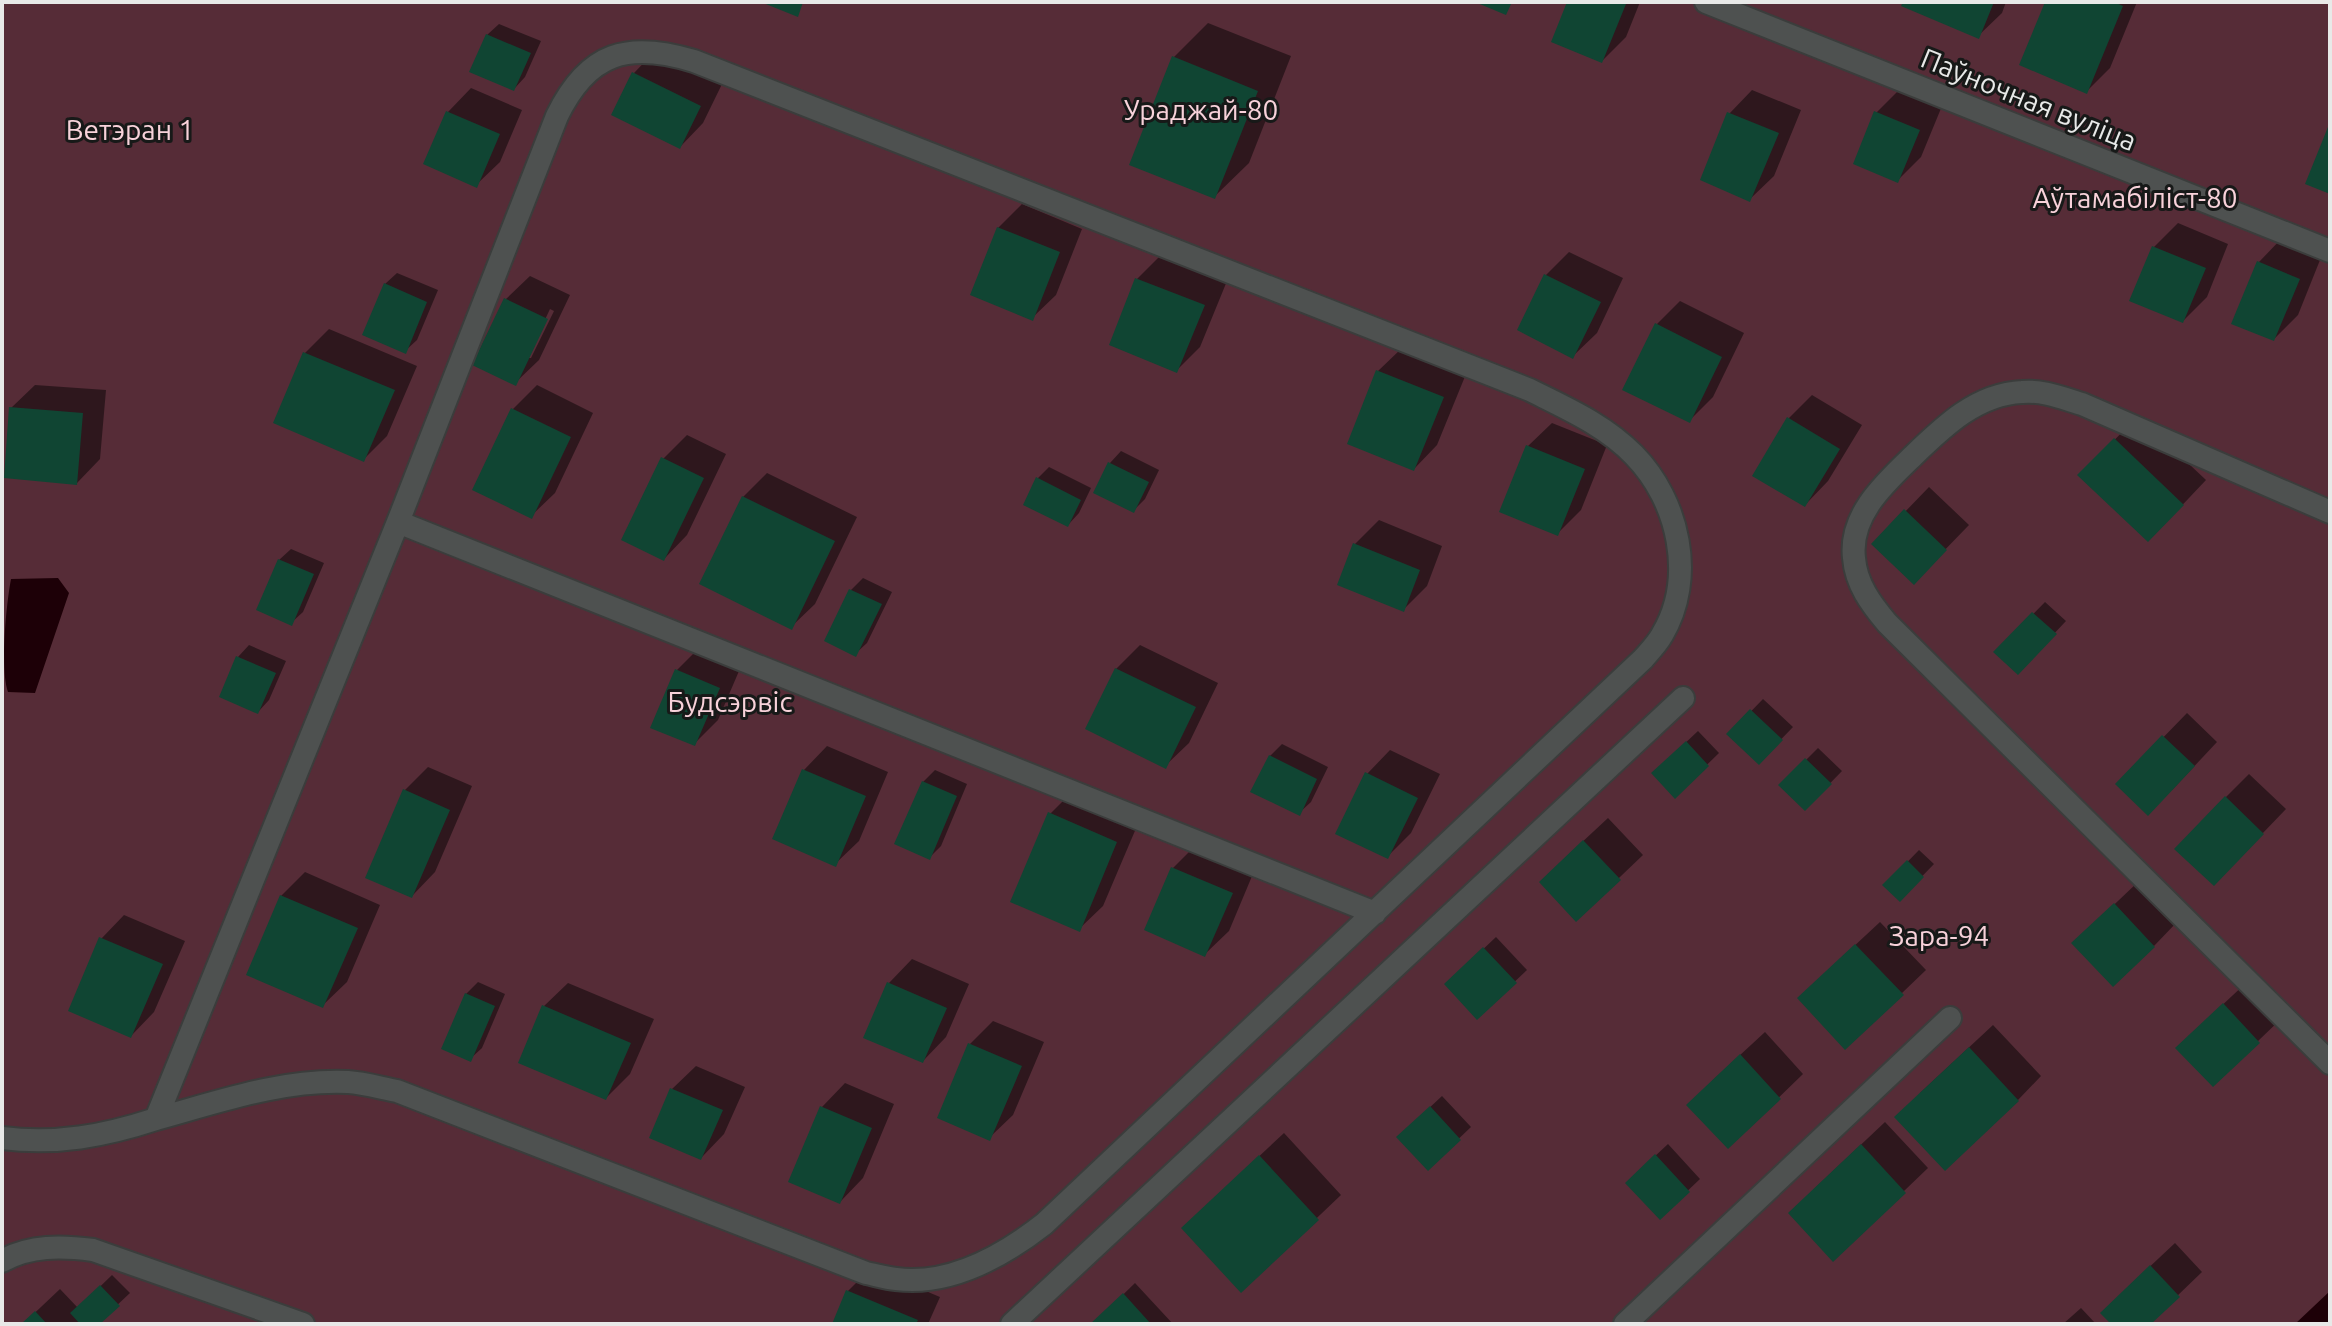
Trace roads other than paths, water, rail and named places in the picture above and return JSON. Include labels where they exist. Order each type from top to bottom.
[{"type":"lane","name":"Паўночная вуліца","points":[[1706,2],[2330,251]]},
{"type":"lane","points":[[2,1138],[32,1142],[92,1137],[266,1089],[350,1082],[397,1091],[866,1273],[898,1279],[926,1279],[957,1272],[987,1261],[1044,1224],[1643,659],[1662,636],[1676,604],[1681,569],[1677,529],[1658,487],[1635,455],[1604,430],[1530,390],[694,61],[665,52],[638,51],[611,57],[587,72],[569,91],[557,116],[398,522],[156,1119]]},
{"type":"lane","points":[[2330,512],[2082,404],[2052,394],[2023,392],[1994,397],[1966,410],[1943,427],[1885,483],[1867,505],[1856,530],[1853,557],[1859,581],[1887,623],[2330,1063]]},
{"type":"lane","points":[[398,522],[1375,913]]},
{"type":"lane","points":[[1012,1324],[1683,698]]},
{"type":"lane","points":[[1625,1324],[1950,1018]]},
{"type":"lane","points":[[2,1261],[39,1248],[93,1250],[303,1324]]},
{"type":"park label","name":"Ураджай-80","points":[[1201,109]]},
{"type":"park label","name":"Ветэран 1","points":[[130,129]]},
{"type":"park label","name":"Аўтамабіліст-80","points":[[2135,197]]},
{"type":"park label","name":"Будсэрвіс","points":[[730,701]]},
{"type":"park label","name":"Зара-94","points":[[1939,935]]}]
